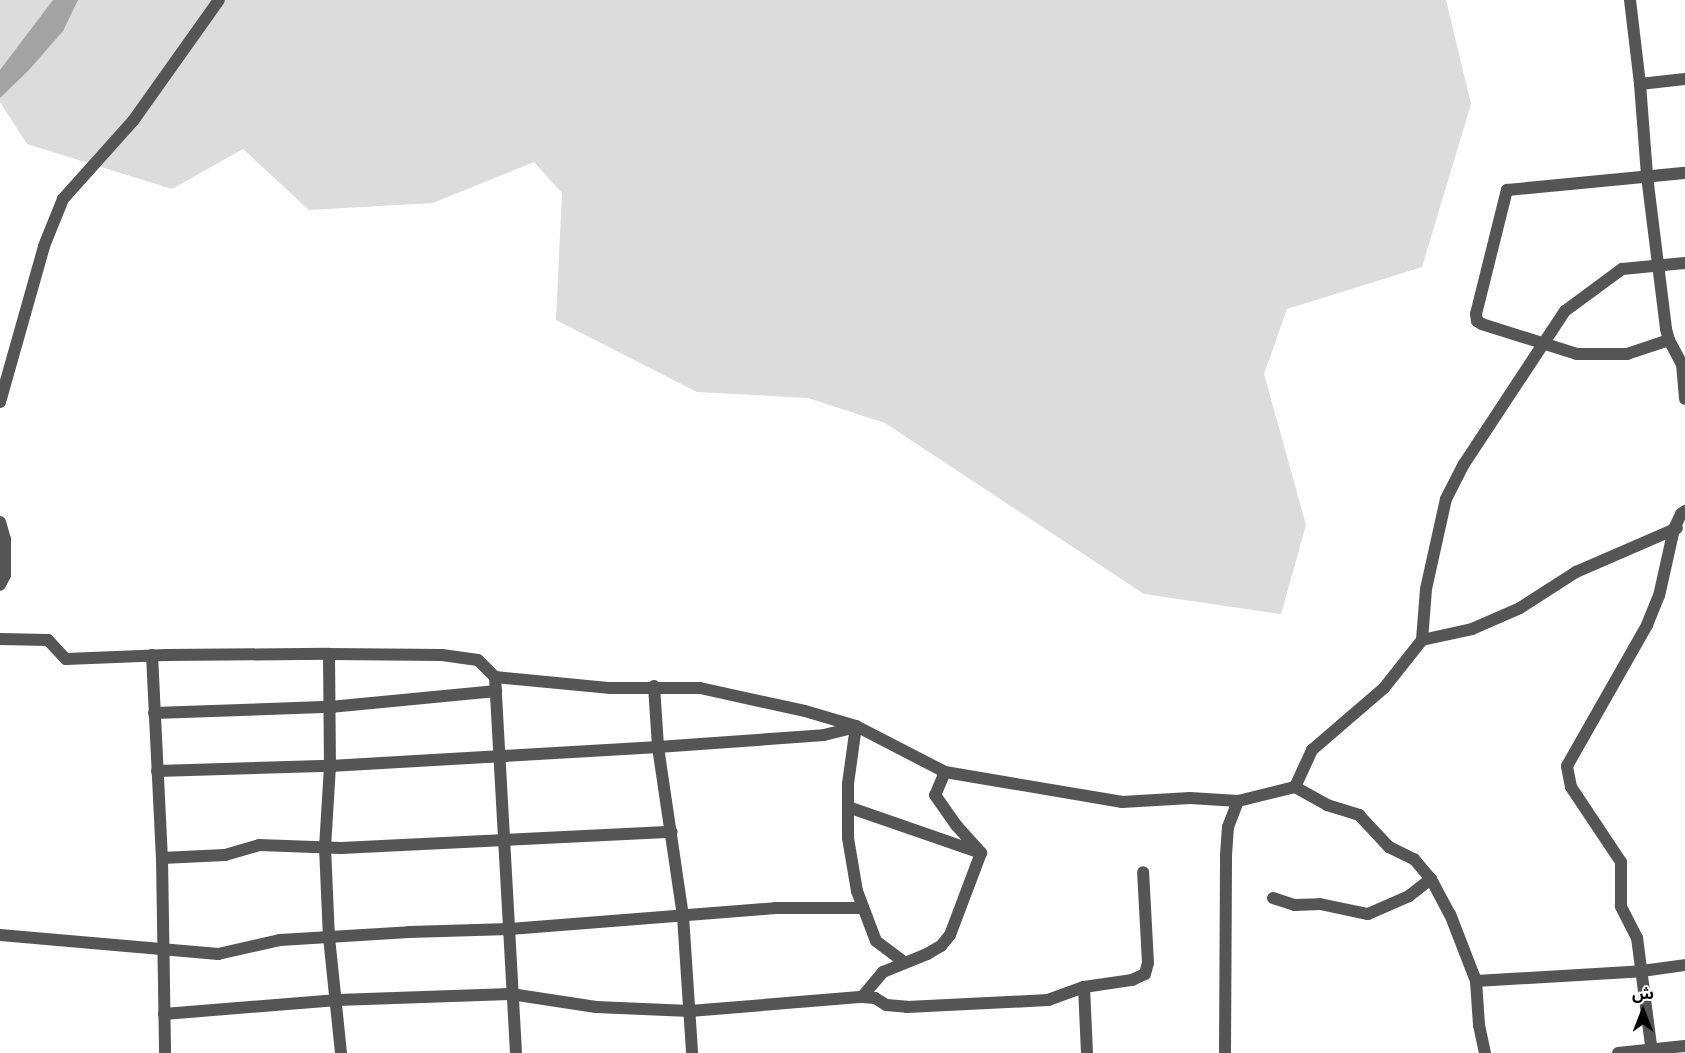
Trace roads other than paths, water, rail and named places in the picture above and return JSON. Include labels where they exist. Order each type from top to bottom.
[{"type":"street","points":[[0,402],[44,246],[63,200],[133,121],[219,0]]},
{"type":"street","points":[[1630,0],[1640,84],[1647,176],[1659,268],[1669,340],[1682,364],[1685,399]]},
{"type":"street","points":[[1640,84],[1685,79]]},
{"type":"street","points":[[1669,340],[1627,354],[1611,356],[1577,354],[1476,321],[1476,314],[1504,194],[1507,190],[1685,173]]},
{"type":"street","points":[[1295,787],[1312,750],[1384,688],[1422,640],[1426,589],[1446,499],[1464,464],[1565,311],[1622,269],[1659,268],[1685,264]]},
{"type":"street","points":[[1651,1051],[1636,938],[1621,906],[1621,862],[1571,787],[1567,766],[1647,626],[1659,596],[1680,526],[1681,514],[1685,511]]},
{"type":"street","points":[[0,522],[5,539],[5,575],[0,585]]},
{"type":"street","points":[[1422,640],[1472,629],[1546,592],[1576,572],[1680,526]]},
{"type":"street","points":[[0,639],[48,640],[66,659],[152,655],[463,656],[478,660],[495,677],[610,688],[654,686],[700,688],[805,711],[856,726],[945,772],[1122,802],[1190,798],[1238,801],[1295,787],[1327,805],[1359,815],[1389,848],[1414,859],[1431,879],[1450,914],[1476,981],[1479,1025],[1485,1053]]},
{"type":"street","points":[[328,654],[330,766],[325,848],[329,937],[341,1053]]},
{"type":"street","points":[[152,655],[162,858],[165,1053]]},
{"type":"street","points":[[495,677],[516,1053]]},
{"type":"street","points":[[654,686],[658,747],[683,916],[692,1053]]},
{"type":"street","points":[[154,713],[330,707],[496,691]]},
{"type":"street","points":[[157,771],[330,766],[658,747],[824,735],[856,726]]},
{"type":"street","points":[[856,726],[848,784],[848,838],[857,891],[876,941],[904,962]]},
{"type":"street","points":[[945,772],[935,795],[956,825],[981,853]]},
{"type":"street","points":[[1225,1053],[1226,855],[1228,827],[1238,801]]},
{"type":"street","points":[[848,807],[981,853]]},
{"type":"street","points":[[162,858],[225,855],[259,845],[325,848],[672,832]]},
{"type":"street","points":[[862,997],[883,972],[941,946],[950,935],[981,853]]},
{"type":"street","points":[[164,1014],[337,1000],[511,994],[596,1007],[690,1011],[862,997],[875,998],[886,1005],[907,1007],[1048,1000],[1084,987],[1132,980],[1145,974],[1148,963],[1143,872]]},
{"type":"street","points":[[1273,898],[1295,905],[1320,904],[1368,914],[1409,896],[1431,879]]},
{"type":"street","points":[[0,935],[218,954],[280,940],[510,929],[775,908],[863,908]]},
{"type":"street","points":[[1476,981],[1642,971],[1685,965]]},
{"type":"street","points":[[1084,987],[1088,1053]]},
{"type":"street","points":[[1618,1053],[1685,1046]]}]
